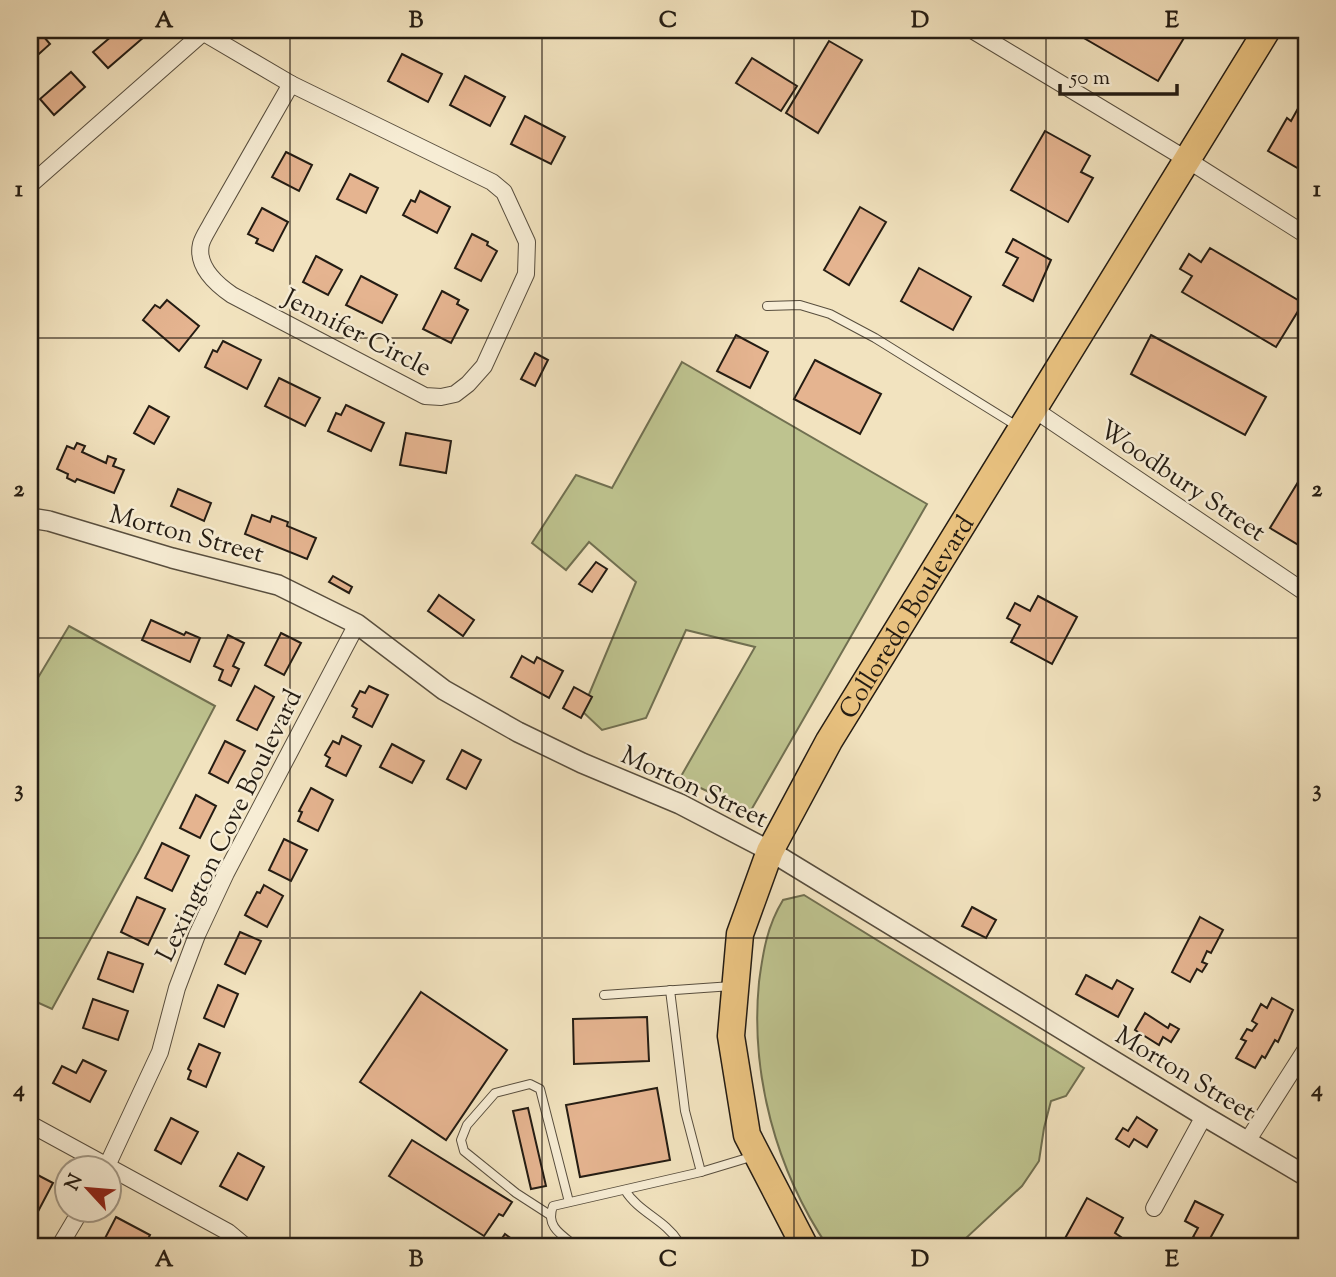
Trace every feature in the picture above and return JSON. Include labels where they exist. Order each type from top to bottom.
[{"type":"highway","name":"Colloredo Boulevard","points":[[805,1247],[747,1135],[731,1036],[740,934],[770,851],[829,741],[1267,30]]},
{"type":"street","points":[[972,30],[1306,235]]},
{"type":"street","points":[[30,185],[202,31]]},
{"type":"street","name":"Jennifer Circle","points":[[202,31],[291,84],[492,182],[503,192],[527,242],[526,274],[484,366],[455,394],[425,396],[232,295],[210,278],[202,258],[201,245],[291,84]]},
{"type":"street","name":"Woodbury Street","points":[[1026,418],[1306,593]]},
{"type":"street","name":"Morton Street","points":[[30,519],[49,521],[172,558],[278,585],[357,624],[444,690],[518,732],[582,763],[680,804],[770,851],[1306,1176]]},
{"type":"street","name":"Lexington Cove Boulevard","points":[[113,1154],[160,1052],[177,988],[197,935],[238,850],[357,624]]},
{"type":"street","points":[[1248,1140],[1306,1049]]},
{"type":"street","points":[[1154,1208],[1205,1116]]},
{"type":"street","points":[[30,1124],[82,1154]]},
{"type":"street","points":[[122,1176],[228,1232],[246,1247]]},
{"type":"street","points":[[59,1247],[73,1224]]},
{"type":"lane","points":[[768,306],[800,305],[830,314],[1026,418]]},
{"type":"lane","points":[[604,995],[735,985]]},
{"type":"lane","points":[[670,990],[685,1111],[701,1172]]},
{"type":"lane","points":[[550,1215],[516,1193],[464,1151],[461,1140],[467,1125],[495,1093],[530,1084],[540,1089],[569,1202]]},
{"type":"lane","points":[[578,1247],[552,1227],[550,1215],[553,1206],[701,1172],[757,1155]]},
{"type":"lane","points":[[625,1189],[633,1202],[673,1234],[678,1241],[677,1247]]},
{"type":"green space","points":[[682,362],[927,504],[750,812],[680,778],[755,647],[686,630],[646,718],[602,730],[582,711],[636,582],[589,542],[566,570],[532,543],[576,475],[612,488]]},
{"type":"green space","points":[[69,626],[215,706],[52,1009],[30,999],[30,691]]},
{"type":"green space","points":[[804,895],[1084,1068],[1066,1096],[1051,1101],[1039,1161],[1022,1186],[966,1238],[961,1247],[828,1247],[794,1186],[781,1154],[763,1086],[757,1017],[762,960],[773,920],[783,900]]},
{"type":"building","points":[[35,30],[50,44],[30,62],[30,34]]},
{"type":"building","points":[[119,30],[137,30],[144,37],[108,68],[93,52]]},
{"type":"building","points":[[1070,30],[1181,30],[1187,33],[1158,81]]},
{"type":"building","points":[[829,41],[862,60],[818,133],[786,113]]},
{"type":"building","points":[[402,54],[442,74],[428,102],[388,81]]},
{"type":"building","points":[[752,58],[797,86],[781,111],[736,83]]},
{"type":"building","points":[[71,72],[85,87],[54,115],[40,99]]},
{"type":"building","points":[[465,76],[505,97],[490,126],[450,105]]},
{"type":"building","points":[[1306,94],[1306,173],[1268,151],[1287,118],[1291,121]]},
{"type":"building","points":[[525,116],[565,137],[551,164],[511,144]]},
{"type":"building","points":[[1045,131],[1090,156],[1081,172],[1093,178],[1068,222],[1011,190]]},
{"type":"building","points":[[286,152],[312,165],[299,191],[272,177]]},
{"type":"building","points":[[350,174],[378,188],[366,213],[337,199]]},
{"type":"building","points":[[420,191],[450,207],[437,233],[403,215],[411,200],[415,202]]},
{"type":"building","points":[[860,207],[886,222],[849,285],[824,270]]},
{"type":"building","points":[[262,208],[288,222],[273,251],[256,243],[258,239],[248,234]]},
{"type":"building","points":[[472,234],[488,242],[487,245],[497,251],[481,281],[455,268]]},
{"type":"building","points":[[1013,239],[1051,260],[1033,301],[1003,285],[1018,258],[1006,252]]},
{"type":"building","points":[[1210,248],[1303,303],[1276,347],[1182,292],[1192,276],[1180,269],[1189,254],[1201,262]]},
{"type":"building","points":[[316,256],[342,270],[328,295],[303,282]]},
{"type":"building","points":[[919,268],[971,297],[953,330],[901,301]]},
{"type":"building","points":[[361,276],[397,295],[382,323],[346,305]]},
{"type":"building","points":[[442,291],[459,300],[457,304],[468,310],[451,343],[423,329]]},
{"type":"building","points":[[167,300],[199,326],[179,351],[143,320],[155,305],[160,308]]},
{"type":"building","points":[[736,335],[768,352],[750,388],[717,371]]},
{"type":"building","points":[[1151,335],[1266,397],[1245,435],[1131,374]]},
{"type":"building","points":[[223,341],[261,360],[247,389],[205,367],[213,350],[217,352]]},
{"type":"building","points":[[535,353],[548,360],[535,386],[521,379]]},
{"type":"building","points":[[815,360],[881,394],[860,434],[794,399]]},
{"type":"building","points":[[279,378],[320,398],[305,426],[265,406]]},
{"type":"building","points":[[346,405],[384,423],[371,451],[328,431],[336,413],[341,415]]},
{"type":"building","points":[[149,406],[169,417],[154,444],[134,433]]},
{"type":"building","points":[[406,433],[451,441],[446,473],[400,465]]},
{"type":"building","points":[[77,443],[85,446],[82,452],[106,463],[108,456],[116,459],[113,466],[124,470],[114,493],[77,479],[75,482],[67,478],[68,474],[57,469],[67,446],[74,449]]},
{"type":"building","points":[[1306,469],[1306,540],[1302,547],[1270,528]]},
{"type":"building","points":[[178,489],[211,503],[204,521],[171,506]]},
{"type":"building","points":[[252,515],[270,522],[272,516],[288,522],[287,526],[316,538],[307,559],[245,534]]},
{"type":"building","points":[[596,562],[607,569],[592,592],[579,584]]},
{"type":"building","points":[[333,576],[352,587],[349,593],[329,582]]},
{"type":"building","points":[[439,595],[474,620],[463,636],[428,611]]},
{"type":"building","points":[[1038,596],[1077,617],[1052,664],[1011,642],[1020,625],[1007,618],[1015,603],[1030,611]]},
{"type":"building","points":[[151,620],[184,635],[186,632],[200,638],[190,662],[142,640]]},
{"type":"building","points":[[281,633],[301,643],[284,675],[265,665]]},
{"type":"building","points":[[228,635],[244,643],[233,666],[239,669],[231,686],[219,680],[223,670],[214,666]]},
{"type":"building","points":[[522,656],[534,663],[537,657],[563,671],[549,698],[511,677]]},
{"type":"building","points":[[255,686],[274,697],[257,730],[237,720]]},
{"type":"building","points":[[369,686],[388,695],[372,727],[353,717],[357,709],[352,706],[360,691],[365,693]]},
{"type":"building","points":[[574,687],[592,697],[581,718],[563,708]]},
{"type":"building","points":[[342,736],[361,746],[346,776],[326,766],[330,758],[325,755],[333,741],[339,744]]},
{"type":"building","points":[[225,741],[245,751],[228,783],[209,773]]},
{"type":"building","points":[[392,744],[424,761],[412,783],[380,767]]},
{"type":"building","points":[[462,750],[481,760],[466,789],[447,779]]},
{"type":"building","points":[[311,788],[333,800],[318,831],[298,821],[302,812],[299,811]]},
{"type":"building","points":[[196,795],[216,806],[200,838],[180,828]]},
{"type":"building","points":[[284,839],[307,850],[291,881],[269,870]]},
{"type":"building","points":[[162,843],[189,856],[172,891],[145,878]]},
{"type":"building","points":[[264,885],[283,896],[267,927],[245,915],[257,892],[260,893]]},
{"type":"building","points":[[137,897],[165,909],[148,945],[121,932]]},
{"type":"building","points":[[972,907],[996,920],[986,938],[962,926]]},
{"type":"building","points":[[1200,917],[1223,930],[1211,953],[1207,951],[1202,962],[1207,964],[1202,972],[1197,969],[1190,982],[1172,972]]},
{"type":"building","points":[[240,932],[261,941],[245,974],[225,964]]},
{"type":"building","points":[[108,952],[143,964],[133,992],[98,979]]},
{"type":"building","points":[[1086,975],[1112,989],[1117,980],[1133,989],[1118,1017],[1076,994]]},
{"type":"building","points":[[218,985],[238,994],[224,1027],[204,1018]]},
{"type":"building","points":[[421,992],[507,1050],[446,1140],[360,1082]]},
{"type":"building","points":[[1272,998],[1293,1010],[1278,1042],[1275,1040],[1265,1058],[1262,1056],[1255,1068],[1236,1058],[1246,1041],[1241,1039],[1247,1029],[1252,1031],[1257,1024],[1252,1021],[1261,1004],[1267,1008]]},
{"type":"building","points":[[93,999],[128,1011],[118,1040],[83,1028]]},
{"type":"building","points":[[1145,1013],[1168,1028],[1170,1024],[1179,1029],[1171,1042],[1163,1037],[1159,1045],[1135,1030]]},
{"type":"building","points":[[647,1017],[649,1061],[574,1064],[573,1019]]},
{"type":"building","points":[[199,1044],[220,1053],[206,1087],[188,1079],[191,1071],[188,1069]]},
{"type":"building","points":[[83,1060],[106,1071],[90,1102],[53,1083],[62,1066],[76,1073]]},
{"type":"building","points":[[657,1088],[670,1160],[580,1177],[566,1105]]},
{"type":"building","points":[[528,1108],[546,1186],[531,1189],[513,1111]]},
{"type":"building","points":[[1137,1117],[1157,1130],[1147,1147],[1134,1139],[1129,1147],[1116,1139],[1123,1128],[1128,1131]]},
{"type":"building","points":[[171,1118],[198,1132],[181,1164],[155,1150]]},
{"type":"building","points":[[412,1140],[512,1202],[503,1216],[499,1214],[484,1236],[389,1176]]},
{"type":"building","points":[[238,1153],[264,1167],[247,1200],[220,1186]]},
{"type":"building","points":[[30,1171],[52,1185],[33,1221],[30,1219]]},
{"type":"building","points":[[1087,1198],[1123,1218],[1115,1233],[1121,1237],[1116,1246],[1118,1247],[1069,1247],[1063,1242]]},
{"type":"building","points":[[1195,1201],[1223,1215],[1207,1244],[1193,1237],[1198,1228],[1185,1221]]},
{"type":"building","points":[[122,1220],[150,1235],[144,1247],[108,1247],[102,1244],[112,1224],[122,1224]]},
{"type":"building","points":[[505,1234],[523,1247],[496,1247]]}]
